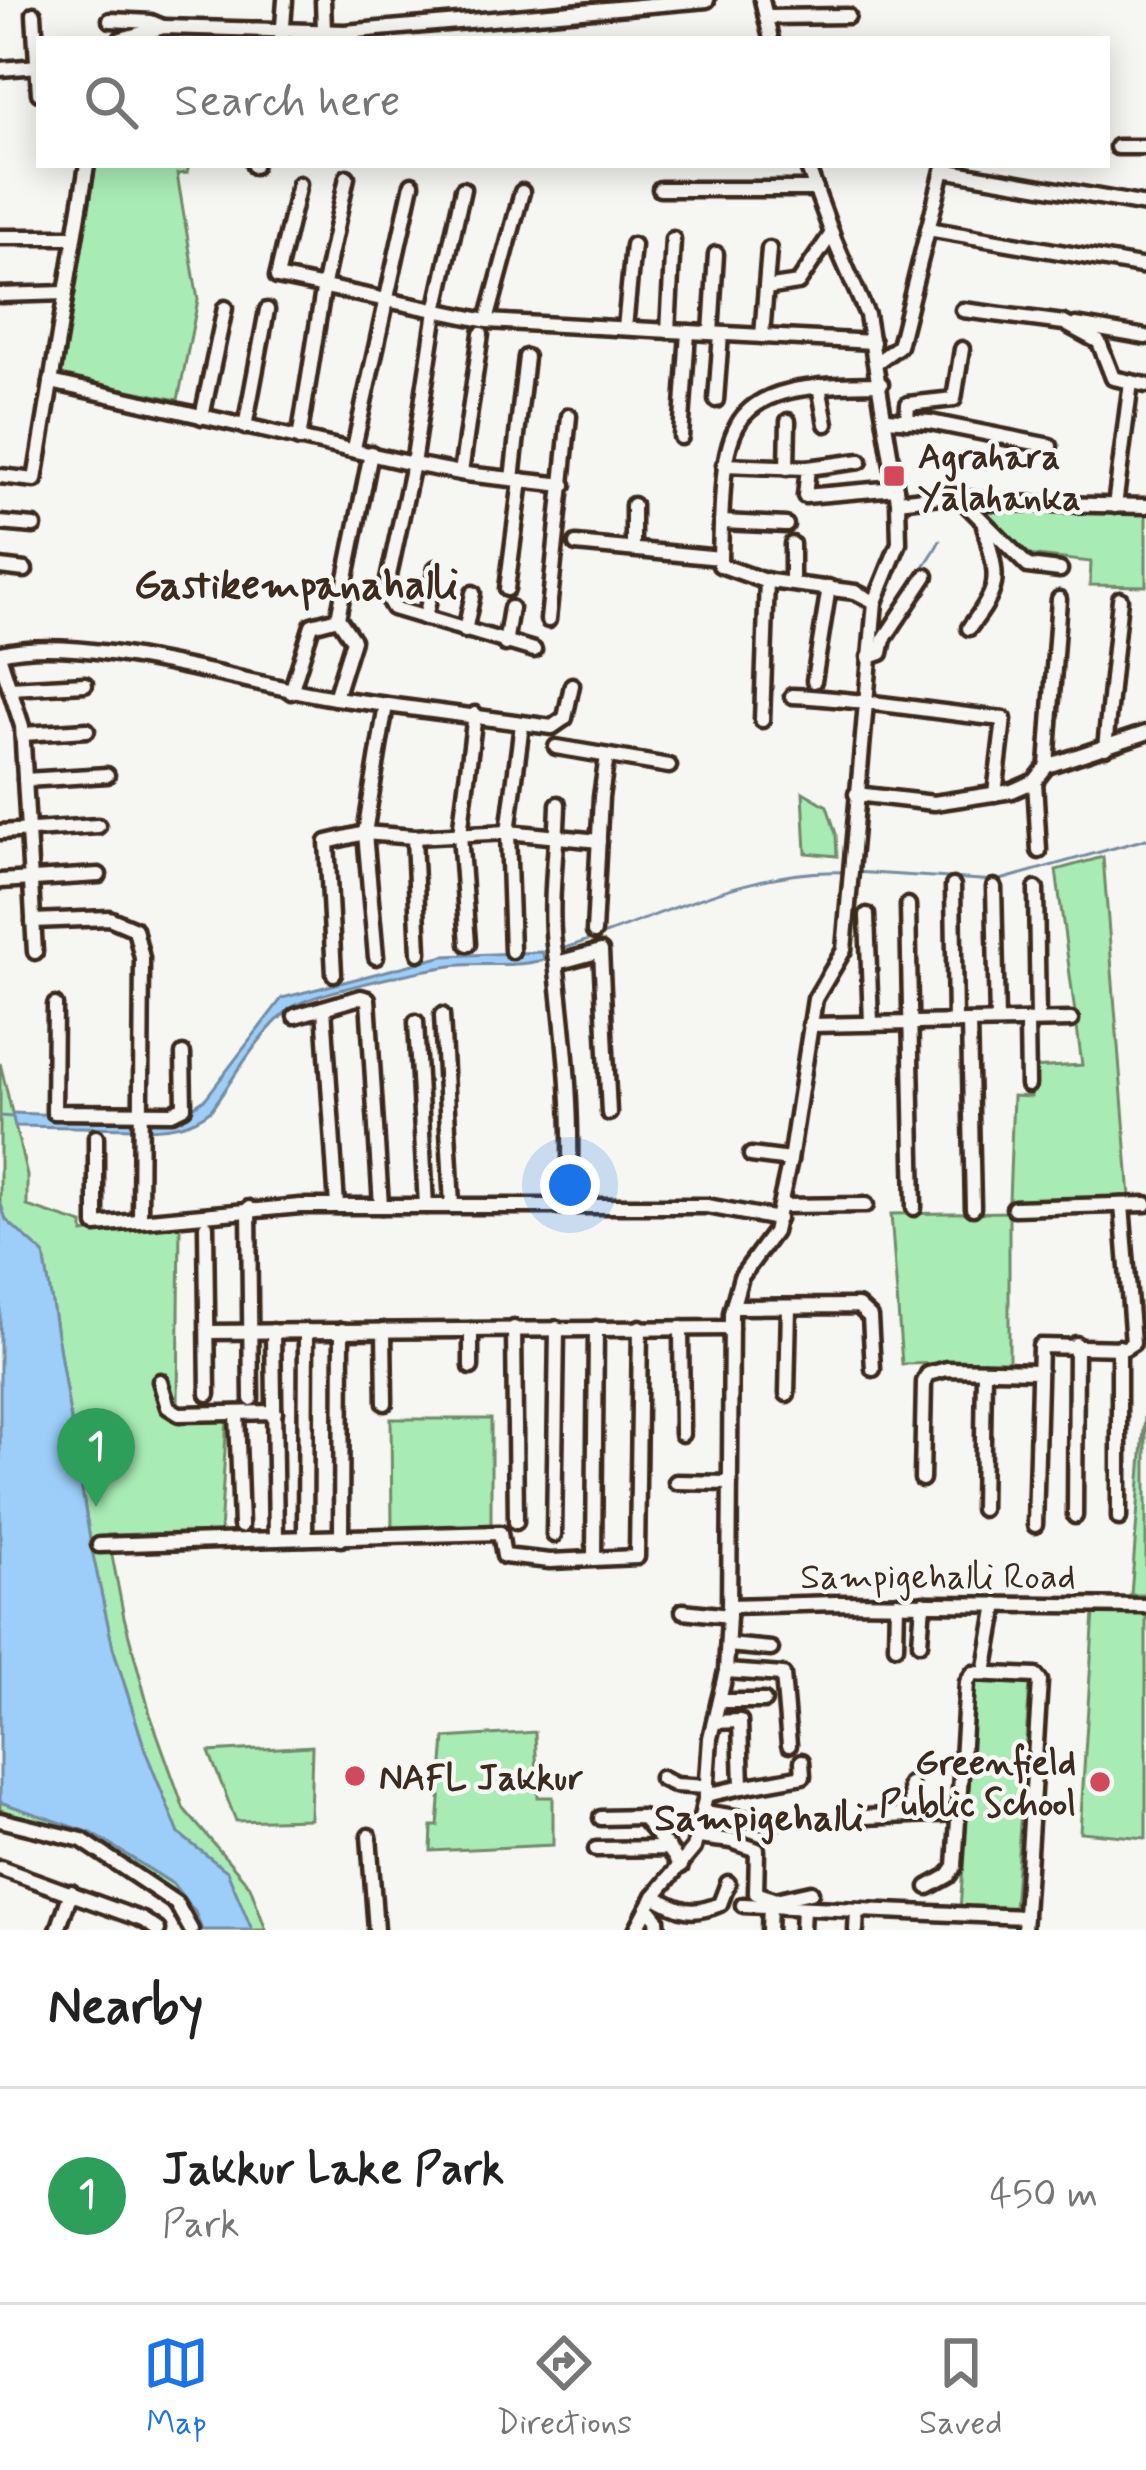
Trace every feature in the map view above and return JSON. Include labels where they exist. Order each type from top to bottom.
[{"type":"street","points":[[284,34],[285,0]]},
{"type":"street","points":[[323,0],[324,31]]},
{"type":"street","points":[[110,20],[284,34],[706,0]]},
{"type":"street","points":[[762,0],[770,36]]},
{"type":"street","points":[[34,14],[36,40]]},
{"type":"street","points":[[766,17],[848,16]]},
{"type":"street","points":[[132,36],[164,27]]},
{"type":"street","points":[[0,69],[36,66]]},
{"type":"street","points":[[1117,147],[1146,147]]},
{"type":"street","points":[[0,476],[34,480],[86,168]]},
{"type":"street","points":[[636,1930],[698,1838],[704,1812],[728,1645],[733,1307],[741,1277],[774,1232],[815,999],[844,950],[875,602],[899,543],[897,495],[868,315],[808,168]]},
{"type":"street","points":[[877,362],[898,346],[943,170],[1146,205]]},
{"type":"street","points":[[299,440],[347,177]]},
{"type":"street","points":[[299,184],[277,277],[436,310],[484,327],[625,328],[873,342]]},
{"type":"street","points":[[354,448],[412,184]]},
{"type":"street","points":[[463,189],[436,310],[413,464],[385,594],[393,608],[534,650]]},
{"type":"street","points":[[660,189],[816,189]]},
{"type":"street","points":[[461,473],[484,327],[522,192]]},
{"type":"street","points":[[928,229],[1146,267]]},
{"type":"street","points":[[766,288],[798,283],[832,233]]},
{"type":"street","points":[[0,237],[75,236]]},
{"type":"street","points":[[668,331],[673,239]]},
{"type":"street","points":[[625,328],[633,245]]},
{"type":"street","points":[[762,336],[769,249]]},
{"type":"street","points":[[716,254],[716,400]]},
{"type":"street","points":[[0,295],[66,293]]},
{"type":"street","points":[[202,417],[225,308]]},
{"type":"street","points":[[245,427],[267,310]]},
{"type":"street","points":[[963,310],[1146,337]]},
{"type":"street","points":[[1064,323],[1099,342],[1113,378],[1138,383],[1115,506]]},
{"type":"street","points":[[681,437],[688,332]]},
{"type":"street","points":[[908,421],[908,404],[915,400],[954,399],[962,349]]},
{"type":"street","points":[[507,589],[526,357]]},
{"type":"street","points":[[51,382],[413,464],[564,485]]},
{"type":"street","points":[[875,602],[855,592],[767,580],[720,566],[720,558],[724,466],[737,419],[760,400],[819,386],[880,384]]},
{"type":"street","points":[[819,386],[826,424]]},
{"type":"street","points":[[548,620],[569,416]]},
{"type":"street","points":[[886,419],[1050,446]]},
{"type":"street","points":[[787,468],[788,421]]},
{"type":"street","points":[[335,698],[353,640],[338,619],[371,453]]},
{"type":"street","points":[[724,466],[808,468],[860,461]]},
{"type":"street","points":[[808,468],[805,496],[897,495],[1146,506]]},
{"type":"street","points":[[959,497],[1028,566],[1060,570]]},
{"type":"street","points":[[633,549],[634,505]]},
{"type":"street","points":[[969,628],[992,598],[996,578],[982,520]]},
{"type":"street","points":[[721,522],[786,526]]},
{"type":"street","points":[[0,523],[34,526]]},
{"type":"street","points":[[575,544],[720,558]]},
{"type":"street","points":[[791,582],[792,544]]},
{"type":"street","points":[[0,567],[25,570]]},
{"type":"street","points":[[424,618],[436,568]]},
{"type":"street","points":[[869,657],[880,653],[884,639],[926,576]]},
{"type":"street","points":[[761,719],[767,580]]},
{"type":"street","points":[[814,681],[829,587]]},
{"type":"street","points":[[465,631],[473,592]]},
{"type":"street","points":[[1047,766],[1059,599]]},
{"type":"street","points":[[1105,748],[1120,599]]},
{"type":"street","points":[[505,644],[511,608]]},
{"type":"street","points":[[292,692],[312,626],[338,619]]},
{"type":"street","points":[[35,952],[22,734],[0,656],[21,648],[116,654],[292,692],[522,724],[560,725],[572,685]]},
{"type":"street","points":[[10,688],[85,684]]},
{"type":"street","points":[[792,696],[864,699],[913,710],[1004,718],[995,794]]},
{"type":"street","points":[[376,957],[365,833],[386,705]]},
{"type":"street","points":[[468,944],[460,834],[475,714]]},
{"type":"street","points":[[512,951],[508,832],[522,724]]},
{"type":"street","points":[[22,734],[87,730]]},
{"type":"street","points":[[856,794],[934,803],[995,794],[1035,781],[1047,766],[1146,733]]},
{"type":"street","points":[[556,746],[669,766]]},
{"type":"street","points":[[594,932],[607,756]]},
{"type":"street","points":[[26,780],[106,775]]},
{"type":"street","points":[[1035,781],[1039,851]]},
{"type":"street","points":[[558,804],[553,940],[573,1152],[568,1206]]},
{"type":"street","points":[[0,832],[98,826]]},
{"type":"street","points":[[334,974],[327,842],[365,833],[414,837],[508,832],[598,841]]},
{"type":"street","points":[[414,837],[419,952]]},
{"type":"street","points":[[0,881],[99,875]]},
{"type":"street","points":[[953,886],[973,1208]]},
{"type":"street","points":[[994,887],[997,1021]]},
{"type":"street","points":[[1028,1085],[1036,889]]},
{"type":"street","points":[[908,905],[914,1208]]},
{"type":"street","points":[[867,915],[871,1023]]},
{"type":"street","points":[[33,921],[109,917],[135,929],[142,958],[140,1220]]},
{"type":"street","points":[[557,964],[601,951],[609,1114]]},
{"type":"street","points":[[295,1016],[361,997],[369,1004],[382,1206]]},
{"type":"street","points":[[55,1005],[53,1112],[172,1113],[184,1107],[183,1054]]},
{"type":"street","points":[[323,1008],[337,1206]]},
{"type":"street","points":[[442,1016],[452,1206]]},
{"type":"street","points":[[810,1024],[1071,1020]]},
{"type":"street","points":[[416,1022],[426,1206]]},
{"type":"street","points":[[96,1137],[96,1226],[249,1208],[707,1206],[779,1213],[866,1205]]},
{"type":"street","points":[[751,1155],[790,1160]]},
{"type":"street","points":[[1015,1208],[1146,1204]]},
{"type":"street","points":[[1035,1525],[1040,1346],[1133,1343],[1122,1205]]},
{"type":"street","points":[[249,1208],[251,1399]]},
{"type":"street","points":[[206,1226],[208,1394]]},
{"type":"street","points":[[733,1307],[858,1306],[870,1317],[873,1369]]},
{"type":"street","points":[[787,1394],[788,1307]]},
{"type":"street","points":[[99,1545],[500,1533],[504,1556],[550,1561],[637,1557],[640,1327]]},
{"type":"street","points":[[514,1328],[516,1522]]},
{"type":"street","points":[[554,1535],[557,1328]]},
{"type":"street","points":[[594,1557],[596,1328]]},
{"type":"street","points":[[682,1328],[682,1434]]},
{"type":"street","points":[[208,1332],[731,1328]]},
{"type":"street","points":[[341,1539],[342,1330]]},
{"type":"street","points":[[385,1330],[385,1403]]},
{"type":"street","points":[[471,1330],[471,1367]]},
{"type":"street","points":[[273,1331],[276,1539]]},
{"type":"street","points":[[305,1538],[307,1331]]},
{"type":"street","points":[[1075,1516],[1076,1344]]},
{"type":"street","points":[[1119,1347],[1119,1518]]},
{"type":"street","points":[[922,1479],[928,1374],[947,1369],[1037,1370]]},
{"type":"street","points":[[982,1509],[984,1370]]},
{"type":"street","points":[[160,1381],[168,1407],[179,1414],[275,1412]]},
{"type":"street","points":[[238,1413],[241,1526]]},
{"type":"street","points":[[676,1482],[730,1483]]},
{"type":"street","points":[[546,1578],[550,1561]]},
{"type":"street","points":[[896,1646],[897,1603]]},
{"type":"street","name":"Sampigehalli Road","points":[[683,1611],[897,1603],[1146,1606]]},
{"type":"street","points":[[920,1643],[923,1603]]},
{"type":"street","points":[[985,1673],[997,1604]]},
{"type":"street","points":[[728,1645],[771,1648]]},
{"type":"street","points":[[725,1671],[783,1675],[789,1744]]},
{"type":"street","points":[[743,1905],[1025,1924],[1040,1681],[1036,1676],[974,1673],[968,1682],[955,1866],[928,1887]]},
{"type":"street","points":[[719,1701],[764,1701]]},
{"type":"street","points":[[714,1722],[740,1721],[742,1787]]},
{"type":"street","points":[[662,1778],[707,1791],[742,1787],[803,1776],[802,1761]]},
{"type":"street","points":[[910,1784],[912,1814]]},
{"type":"street","points":[[704,1812],[774,1823]]},
{"type":"street","points":[[865,1817],[958,1813]]},
{"type":"street","points":[[601,1818],[642,1817],[681,1865]]},
{"type":"street","points":[[0,1820],[82,1840],[176,1903],[191,1930]]},
{"type":"street","points":[[369,1836],[376,1930]]},
{"type":"street","points":[[698,1838],[732,1841],[757,1850],[756,1893],[775,1900],[811,1892]]},
{"type":"street","points":[[596,1850],[668,1848]]},
{"type":"street","points":[[0,1868],[158,1930]]},
{"type":"street","points":[[651,1902],[699,1913],[720,1904],[728,1882]]},
{"type":"street","points":[[58,1930],[71,1892]]},
{"type":"street","points":[[651,1902],[658,1930]]},
{"type":"street","points":[[769,1930],[770,1906]]},
{"type":"street","points":[[802,1930],[803,1908]]},
{"type":"street","points":[[856,1930],[857,1910]]},
{"type":"green space","points":[[95,168],[188,168],[187,173],[177,174],[198,300],[178,400],[59,376]]},
{"type":"green space","points":[[974,503],[1146,510],[1146,586],[1090,585],[1091,562],[1028,555]]},
{"type":"green space","points":[[803,792],[827,806],[837,856],[806,853]]},
{"type":"green space","points":[[1103,857],[1130,1197],[1009,1201],[1013,1096],[1031,1097],[1031,1068],[1082,1065],[1056,870]]},
{"type":"green space","points":[[0,1063],[27,1175],[27,1206],[83,1224],[83,1233],[180,1224],[178,1404],[159,1405],[171,1418],[227,1418],[220,1532],[108,1535],[150,1714],[184,1809],[250,1886],[266,1930],[252,1930],[227,1872],[179,1834],[146,1753],[113,1648],[91,1546],[44,1254],[6,1220],[0,1202]]},
{"type":"green space","points":[[1009,1212],[1009,1362],[902,1364],[891,1214]]},
{"type":"green space","points":[[1146,1403],[1146,1595],[1131,1595]]},
{"type":"green space","points":[[391,1419],[491,1419],[491,1528],[392,1528]]},
{"type":"green space","points":[[1094,1612],[1146,1613],[1146,1838],[1080,1832]]},
{"type":"green space","points":[[976,1679],[1030,1682],[1014,1910],[960,1910]]},
{"type":"green space","points":[[535,1732],[538,1797],[553,1797],[553,1845],[431,1851],[432,1826],[438,1826],[445,1738]]},
{"type":"green space","points":[[312,1746],[310,1819],[236,1821],[209,1752]]},
{"type":"green space","points":[[0,1802],[92,1833],[173,1884],[195,1912],[202,1930],[196,1930],[190,1907],[181,1896],[82,1833],[0,1810]]},
{"type":"water","points":[[542,952],[552,957],[528,963],[437,968],[302,1002],[268,1030],[211,1110],[180,1125],[147,1129],[146,1118],[181,1115],[206,1098],[282,998],[444,956]]},
{"type":"water","points":[[12,1113],[136,1118],[136,1128],[15,1126]]},
{"type":"water","points":[[0,1202],[6,1220],[44,1254],[91,1546],[113,1648],[146,1753],[179,1834],[227,1871],[252,1930],[202,1930],[195,1912],[173,1884],[92,1833],[0,1802]]},
{"type":"waterway","points":[[907,594],[940,540]]},
{"type":"waterway","points":[[854,872],[997,881],[1146,839]]},
{"type":"waterway","points":[[561,949],[735,887],[807,873],[844,872]]},
{"type":"waterway","points":[[0,1116],[12,1117]]},
{"type":"place","name":"Agrahara Yalahanka","points":[[894,476]]},
{"type":"place","name":"Jakkur Lake Park","points":[[96,1507]]},
{"type":"place","name":"NAFL Jakkur","points":[[355,1776]]},
{"type":"place","name":"Greenfield Public School","points":[[1100,1782]]},
{"type":"district","name":"Gastikempanahalli","points":[[296,583]]},
{"type":"district","name":"Sampigehalli","points":[[759,1816]]}]
